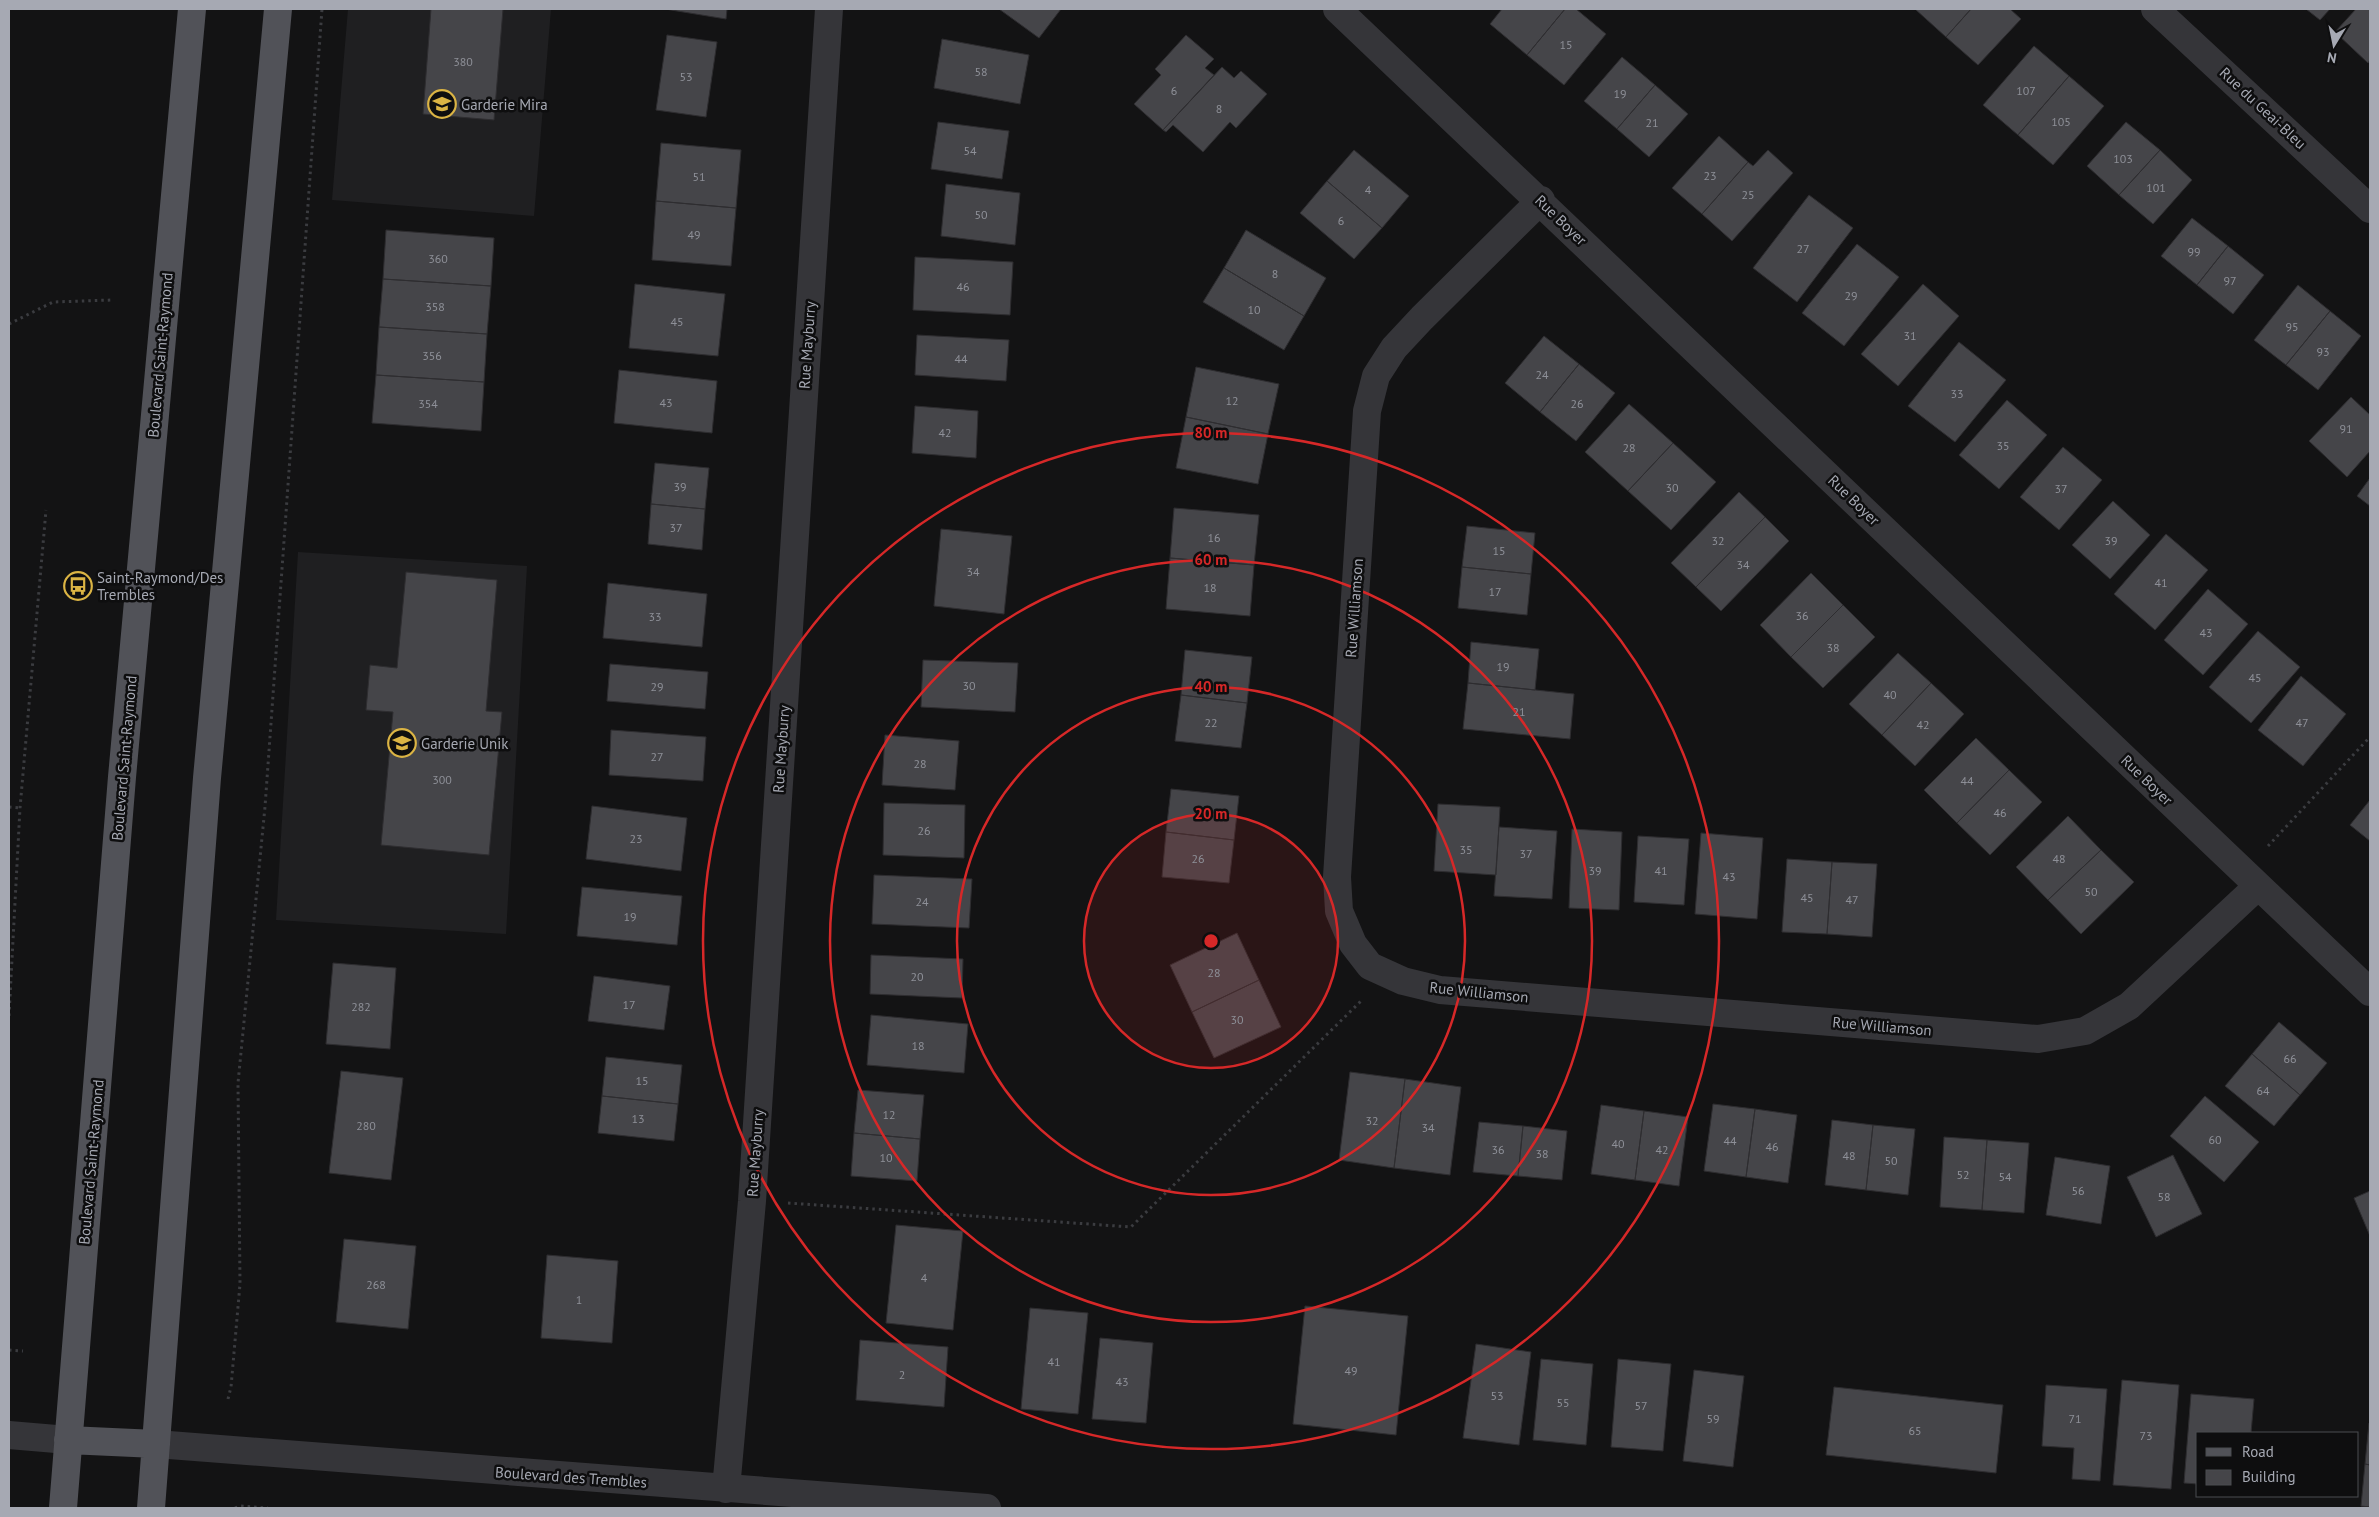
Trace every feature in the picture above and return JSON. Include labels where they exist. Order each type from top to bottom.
[{"type":"main road","name":"Boulevard Saint-Raymond","points":[[63,1508],[122,777],[192,9]]},
{"type":"main road","points":[[151,1508],[207,778],[278,9]]},
{"type":"main road","points":[[68,1440],[156,1444]]},
{"type":"street","name":"Rue Mayburry","points":[[726,1489],[752,1200],[829,9]]},
{"type":"street","name":"Rue Boyer","points":[[1337,9],[1541,200],[2370,992]]},
{"type":"street","name":"Rue du Geai-Bleu","points":[[2155,9],[2370,209]]},
{"type":"street","name":"Rue Williamson","points":[[1541,200],[1394,348],[1376,376],[1367,411],[1337,877],[1339,912],[1353,944],[1370,966],[1403,981],[1440,990],[2038,1039],[2084,1031],[2129,1006],[2250,878]]},
{"type":"street","points":[[9,1435],[68,1440]]},
{"type":"street","name":"Boulevard des Trembles","points":[[156,1444],[987,1508]]},
{"type":"path","points":[[228,1399],[231,1387],[240,1284],[238,1083],[265,807],[322,9]]},
{"type":"path","points":[[9,324],[53,302],[112,300]]},
{"type":"path","points":[[9,1016],[20,808],[46,510]]},
{"type":"path","points":[[2250,878],[2370,737]]},
{"type":"path","points":[[9,807],[20,808]]},
{"type":"path","points":[[752,1200],[1131,1227],[1388,974]]},
{"type":"path","points":[[9,1350],[22,1351]]},
{"type":"path","points":[[235,1508],[268,1508]]},
{"type":"shaded area","name":"Garderie Mira","points":[[348,9],[551,9],[534,216],[332,200]]},
{"type":"shaded area","name":"Garderie Unik","points":[[298,552],[527,566],[506,934],[276,920]]},
{"type":"building","points":[[431,9],[503,9],[494,120],[423,114]]},
{"type":"building","points":[[665,9],[727,9],[726,19]]},
{"type":"building","points":[[999,9],[1061,9],[1039,38]]},
{"type":"building","points":[[1502,9],[1565,9],[1527,55],[1490,24]]},
{"type":"building","points":[[1565,9],[1576,9],[1606,34],[1564,85],[1527,55]]},
{"type":"building","points":[[1915,9],[1971,9],[1946,37]]},
{"type":"building","points":[[1971,9],[2010,9],[2021,19],[1978,65],[1946,37]]},
{"type":"building","points":[[2306,9],[2330,9],[2320,20]]},
{"type":"building","points":[[2356,9],[2370,9],[2370,60],[2368,63],[2335,32]]},
{"type":"building","points":[[667,35],[717,42],[706,117],[656,110]]},
{"type":"building","points":[[1186,35],[1214,59],[1205,68],[1214,75],[1163,130],[1134,104],[1161,75],[1155,69]]},
{"type":"building","points":[[942,39],[1029,55],[1020,104],[934,88]]},
{"type":"building","points":[[2034,46],[2069,76],[2018,135],[1983,105]]},
{"type":"building","points":[[1622,57],[1655,85],[1617,129],[1584,101]]},
{"type":"building","points":[[1222,67],[1234,78],[1241,71],[1267,94],[1236,128],[1230,122],[1203,152],[1173,125],[1166,132],[1163,130]]},
{"type":"building","points":[[2069,76],[2104,106],[2053,165],[2018,135]]},
{"type":"building","points":[[1655,85],[1688,114],[1649,157],[1617,129]]},
{"type":"building","points":[[938,122],[1009,131],[1002,179],[931,169]]},
{"type":"building","points":[[2126,122],[2160,150],[2119,195],[2087,166]]},
{"type":"building","points":[[1719,136],[1748,162],[1702,214],[1672,188]]},
{"type":"building","points":[[661,143],[741,150],[736,208],[656,201]]},
{"type":"building","points":[[1354,150],[1409,196],[1382,228],[1327,181]]},
{"type":"building","points":[[1768,150],[1793,173],[1732,241],[1702,214],[1748,162],[1753,166]]},
{"type":"building","points":[[2160,150],[2192,180],[2153,224],[2119,195]]},
{"type":"building","points":[[1327,181],[1382,228],[1354,259],[1300,213]]},
{"type":"building","points":[[946,184],[1020,193],[1015,245],[941,236]]},
{"type":"building","points":[[1809,195],[1853,228],[1797,302],[1753,268]]},
{"type":"building","points":[[656,201],[736,208],[731,266],[652,260]]},
{"type":"building","points":[[2192,218],[2228,246],[2197,285],[2161,256]]},
{"type":"building","points":[[386,230],[494,238],[491,286],[383,279]]},
{"type":"building","points":[[1246,230],[1326,278],[1304,316],[1224,268]]},
{"type":"building","points":[[1857,244],[1899,277],[1844,346],[1802,313]]},
{"type":"building","points":[[2228,246],[2264,275],[2233,314],[2197,285]]},
{"type":"building","points":[[915,257],[1013,262],[1010,315],[913,310]]},
{"type":"building","points":[[1224,268],[1304,316],[1284,350],[1203,302]]},
{"type":"building","points":[[383,279],[491,286],[487,334],[379,327]]},
{"type":"building","points":[[635,284],[725,294],[718,356],[629,348]]},
{"type":"building","points":[[1923,284],[1959,316],[1898,386],[1861,354]]},
{"type":"building","points":[[2298,285],[2330,311],[2286,365],[2254,340]]},
{"type":"building","points":[[2330,311],[2361,336],[2318,390],[2286,365]]},
{"type":"building","points":[[379,327],[487,334],[484,382],[376,375]]},
{"type":"building","points":[[917,335],[1009,340],[1006,381],[915,375]]},
{"type":"building","points":[[1544,336],[1579,364],[1540,412],[1505,383]]},
{"type":"building","points":[[1959,342],[2006,380],[1955,442],[1908,406]]},
{"type":"building","points":[[1579,364],[1615,393],[1576,441],[1540,412]]},
{"type":"building","points":[[1196,367],[1279,384],[1268,434],[1186,417]]},
{"type":"building","points":[[619,370],[717,381],[712,433],[614,423]]},
{"type":"building","points":[[376,375],[484,382],[481,431],[372,423]]},
{"type":"building","points":[[2351,397],[2370,415],[2370,451],[2347,477],[2309,441]]},
{"type":"building","points":[[2007,400],[2047,435],[1999,489],[1959,455]]},
{"type":"building","points":[[1629,404],[1673,443],[1628,491],[1585,452]]},
{"type":"building","points":[[915,406],[978,411],[976,458],[912,453]]},
{"type":"building","points":[[1186,417],[1268,434],[1258,484],[1176,468]]},
{"type":"building","points":[[1673,443],[1716,482],[1671,530],[1628,491]]},
{"type":"building","points":[[2063,447],[2102,480],[2059,530],[2020,497]]},
{"type":"building","points":[[655,463],[709,468],[705,509],[651,504]]},
{"type":"building","points":[[2370,478],[2370,506],[2357,496]]},
{"type":"building","points":[[1739,492],[1765,517],[1696,587],[1671,563]]},
{"type":"building","points":[[2113,501],[2150,535],[2110,579],[2072,545]]},
{"type":"building","points":[[651,504],[705,509],[702,550],[648,544]]},
{"type":"building","points":[[1174,508],[1259,515],[1254,565],[1170,558]]},
{"type":"building","points":[[1765,517],[1789,541],[1721,611],[1696,587]]},
{"type":"building","points":[[1467,526],[1535,533],[1531,574],[1462,567]]},
{"type":"building","points":[[941,529],[1012,536],[1004,614],[934,606]]},
{"type":"building","points":[[2166,534],[2208,570],[2155,630],[2114,594]]},
{"type":"building","points":[[1170,558],[1254,565],[1250,616],[1166,609]]},
{"type":"building","points":[[1462,567],[1531,574],[1527,615],[1458,608]]},
{"type":"building","points":[[406,572],[497,580],[486,711],[502,712],[489,855],[381,845],[393,712],[366,710],[370,665],[397,668]]},
{"type":"building","points":[[1811,573],[1843,605],[1791,657],[1760,625]]},
{"type":"building","points":[[608,583],[707,594],[702,647],[603,638]]},
{"type":"building","points":[[2208,589],[2248,624],[2203,675],[2164,640]]},
{"type":"building","points":[[1843,605],[1875,637],[1823,688],[1791,657]]},
{"type":"building","points":[[2258,631],[2300,667],[2251,723],[2209,687]]},
{"type":"building","points":[[1471,642],[1539,649],[1535,690],[1468,683]]},
{"type":"building","points":[[1185,650],[1252,657],[1247,703],[1181,695]]},
{"type":"building","points":[[1898,653],[1931,683],[1882,735],[1849,704]]},
{"type":"building","points":[[923,660],[1018,663],[1015,712],[921,707]]},
{"type":"building","points":[[610,664],[708,672],[705,709],[607,701]]},
{"type":"building","points":[[2301,676],[2346,714],[2303,766],[2258,730]]},
{"type":"building","points":[[1468,683],[1574,694],[1570,739],[1463,729]]},
{"type":"building","points":[[1931,683],[1964,714],[1915,766],[1882,735]]},
{"type":"building","points":[[1181,695],[1247,703],[1241,748],[1175,741]]},
{"type":"building","points":[[611,730],[706,737],[703,781],[609,775]]},
{"type":"building","points":[[885,735],[959,741],[955,790],[882,785]]},
{"type":"building","points":[[1976,738],[2009,770],[1957,823],[1924,790]]},
{"type":"building","points":[[2009,770],[2042,802],[1990,855],[1957,823]]},
{"type":"building","points":[[1171,789],[1239,796],[1234,840],[1166,832]]},
{"type":"building","points":[[2370,800],[2370,841],[2350,825]]},
{"type":"building","points":[[884,803],[965,805],[964,858],[883,855]]},
{"type":"building","points":[[1438,804],[1500,807],[1496,875],[1434,871]]},
{"type":"building","points":[[592,806],[687,818],[681,871],[586,859]]},
{"type":"building","points":[[2068,816],[2101,850],[2048,900],[2016,867]]},
{"type":"building","points":[[1499,827],[1557,831],[1552,899],[1494,896]]},
{"type":"building","points":[[1572,829],[1622,832],[1619,910],[1569,908]]},
{"type":"building","points":[[1166,832],[1234,840],[1229,883],[1162,877]]},
{"type":"building","points":[[1701,833],[1763,838],[1757,919],[1695,914]]},
{"type":"building","points":[[1638,836],[1689,839],[1684,905],[1634,902]]},
{"type":"building","points":[[2101,850],[2134,882],[2081,934],[2048,900]]},
{"type":"building","points":[[1787,859],[1832,862],[1827,934],[1782,932]]},
{"type":"building","points":[[1832,862],[1877,864],[1872,937],[1827,934]]},
{"type":"building","points":[[874,875],[972,879],[969,928],[872,924]]},
{"type":"building","points":[[582,887],[682,896],[677,945],[577,936]]},
{"type":"building","points":[[1237,933],[1259,980],[1192,1012],[1170,965]]},
{"type":"building","points":[[871,955],[963,959],[962,998],[870,994]]},
{"type":"building","points":[[333,963],[396,968],[390,1049],[326,1044]]},
{"type":"building","points":[[594,976],[670,986],[664,1030],[588,1021]]},
{"type":"building","points":[[1259,980],[1281,1027],[1214,1058],[1192,1012]]},
{"type":"building","points":[[871,1015],[968,1024],[964,1073],[867,1065]]},
{"type":"building","points":[[2279,1022],[2327,1063],[2300,1095],[2252,1054]]},
{"type":"building","points":[[2252,1054],[2300,1095],[2274,1126],[2225,1086]]},
{"type":"building","points":[[606,1057],[682,1065],[678,1104],[602,1096]]},
{"type":"building","points":[[341,1071],[403,1078],[391,1180],[329,1173]]},
{"type":"building","points":[[1350,1072],[1405,1079],[1394,1168],[1339,1160]]},
{"type":"building","points":[[1405,1079],[1461,1087],[1450,1175],[1394,1168]]},
{"type":"building","points":[[858,1090],[924,1095],[920,1139],[854,1133]]},
{"type":"building","points":[[602,1096],[678,1104],[674,1141],[598,1133]]},
{"type":"building","points":[[2205,1096],[2259,1142],[2224,1182],[2170,1136]]},
{"type":"building","points":[[1713,1104],[1755,1109],[1746,1177],[1704,1171]]},
{"type":"building","points":[[1601,1105],[1644,1111],[1635,1180],[1591,1174]]},
{"type":"building","points":[[1755,1109],[1797,1115],[1788,1183],[1746,1177]]},
{"type":"building","points":[[1644,1111],[1688,1117],[1679,1186],[1635,1180]]},
{"type":"building","points":[[1832,1120],[1873,1125],[1866,1190],[1825,1185]]},
{"type":"building","points":[[1479,1122],[1523,1126],[1518,1176],[1473,1172]]},
{"type":"building","points":[[1873,1125],[1915,1129],[1908,1195],[1866,1190]]},
{"type":"building","points":[[1523,1126],[1567,1131],[1562,1180],[1518,1176]]},
{"type":"building","points":[[854,1133],[920,1139],[917,1181],[851,1176]]},
{"type":"building","points":[[1944,1137],[1987,1140],[1982,1210],[1940,1207]]},
{"type":"building","points":[[1987,1140],[2029,1143],[2024,1213],[1982,1210]]},
{"type":"building","points":[[2173,1155],[2202,1214],[2156,1237],[2127,1177]]},
{"type":"building","points":[[2055,1157],[2110,1166],[2101,1224],[2046,1215]]},
{"type":"building","points":[[2370,1191],[2370,1236],[2354,1198]]},
{"type":"building","points":[[896,1225],[963,1231],[953,1330],[886,1323]]},
{"type":"building","points":[[344,1239],[416,1246],[408,1329],[336,1322]]},
{"type":"building","points":[[547,1255],[618,1261],[612,1343],[541,1338]]},
{"type":"building","points":[[1305,1306],[1408,1316],[1396,1435],[1293,1424]]},
{"type":"building","points":[[1030,1308],[1088,1313],[1078,1414],[1021,1409]]},
{"type":"building","points":[[1100,1338],[1153,1343],[1146,1423],[1092,1419]]},
{"type":"building","points":[[860,1340],[948,1347],[944,1407],[856,1400]]},
{"type":"building","points":[[1476,1344],[1531,1352],[1519,1445],[1463,1438]]},
{"type":"building","points":[[1541,1359],[1593,1364],[1586,1445],[1533,1440]]},
{"type":"building","points":[[1618,1359],[1671,1364],[1663,1451],[1611,1447]]},
{"type":"building","points":[[1694,1370],[1744,1376],[1733,1467],[1683,1461]]},
{"type":"building","points":[[2122,1380],[2179,1385],[2171,1489],[2113,1485]]},
{"type":"building","points":[[2046,1385],[2107,1389],[2100,1481],[2072,1479],[2074,1448],[2042,1446]]},
{"type":"building","points":[[1834,1387],[2003,1405],[1996,1473],[1826,1455]]},
{"type":"building","points":[[2191,1394],[2254,1399],[2251,1432],[2196,1432],[2196,1484],[2184,1483]]},
{"type":"building","points":[[2370,1423],[2370,1465],[2365,1464]]},
{"type":"building","points":[[2365,1464],[2370,1465],[2370,1507],[2361,1506]]},
{"type":"place","name":"Garderie Mira","points":[[442,104]]},
{"type":"place","name":"Saint-Raymond/Des Trembles","points":[[78,586]]},
{"type":"place","name":"Garderie Unik","points":[[402,743]]}]
